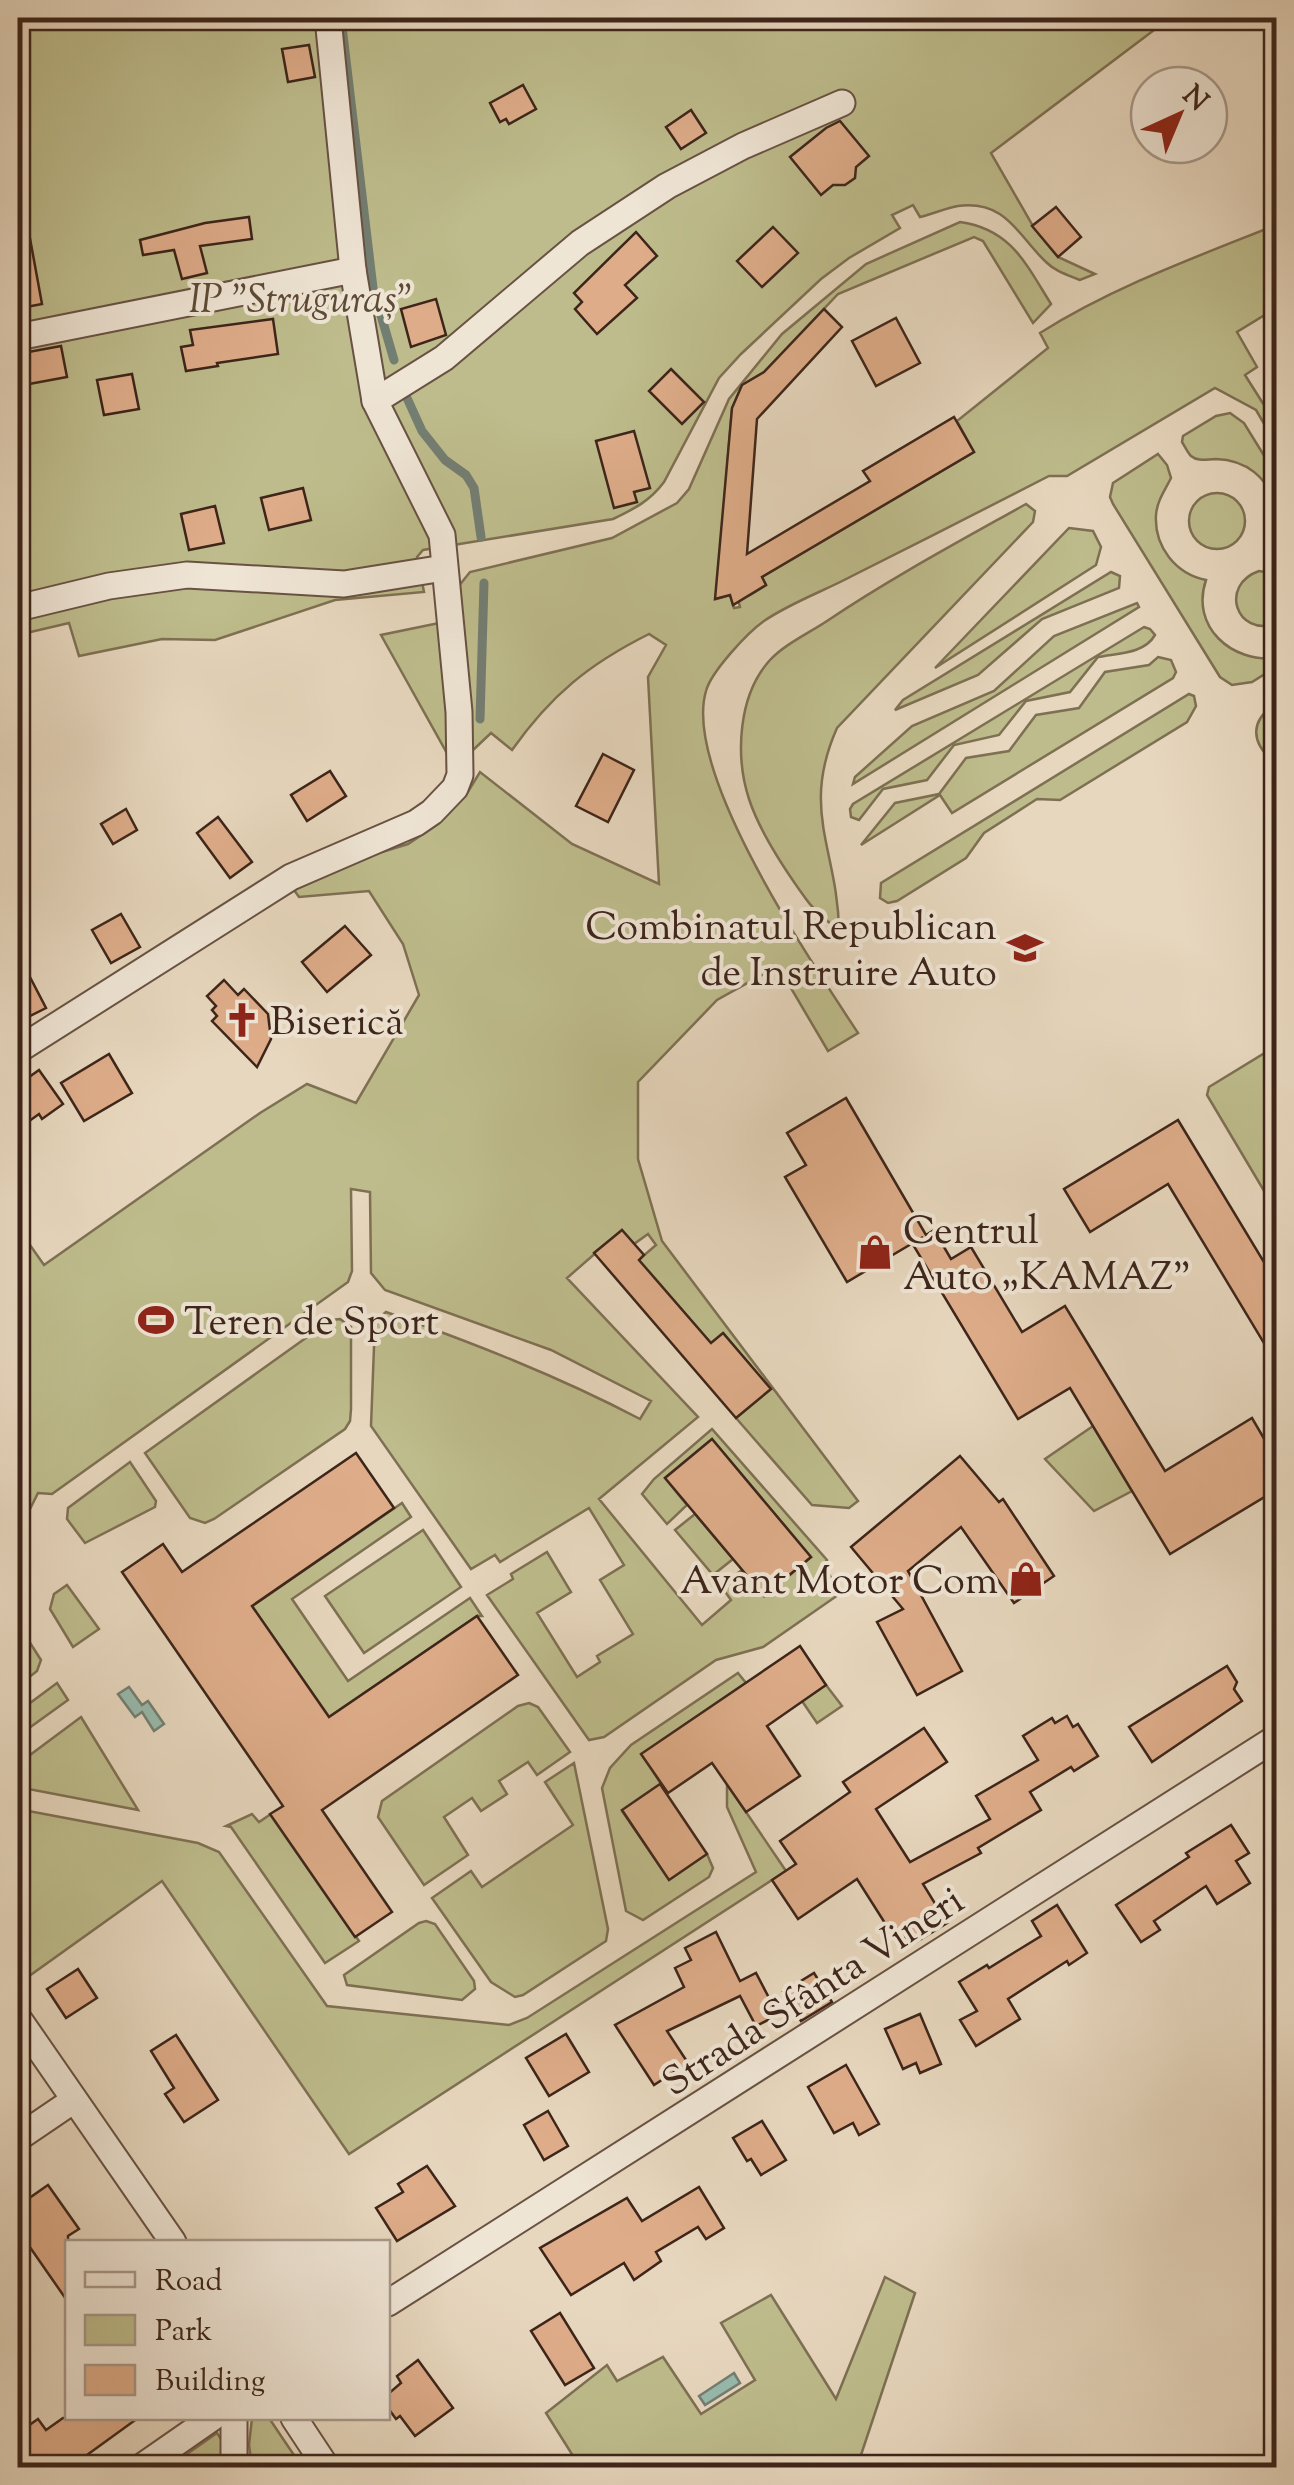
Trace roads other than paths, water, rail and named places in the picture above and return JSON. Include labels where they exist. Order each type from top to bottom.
[{"type":"street","points":[[18,1050],[292,877],[416,823],[454,788],[460,775],[459,712],[442,535],[374,401],[353,270],[328,18]]},
{"type":"street","points":[[374,401],[444,358],[580,244],[667,186],[743,146],[842,104]]},
{"type":"street","points":[[18,337],[353,270]]},
{"type":"street","points":[[18,608],[109,586],[187,575],[344,584],[444,568]]},
{"type":"street","name":"Strada Sfânta Vineri","points":[[390,2302],[820,2032],[1276,1738]]},
{"type":"street","points":[[18,2018],[172,2240]]},
{"type":"street","points":[[18,2138],[74,2100]]},
{"type":"street","points":[[140,2468],[209,2420]]},
{"type":"street","points":[[234,2420],[234,2468]]},
{"type":"street","points":[[295,2420],[327,2468]]},
{"type":"waterway","points":[[341,18],[373,288],[394,360]]},
{"type":"waterway","points":[[407,398],[422,431],[474,488],[481,537]]},
{"type":"waterway","points":[[480,719],[484,583]]},
{"type":"place","name":"Combinatul Republican de Instruire Auto","points":[[1025,948]]},
{"type":"place","name":"Biserică","points":[[242,1020]]},
{"type":"place","name":"Centrul Auto „KAMAZ”","points":[[875,1252]]},
{"type":"place","name":"Teren de Sport","points":[[156,1320]]},
{"type":"place","name":"Avant Motor Com","points":[[1026,1579]]},
{"type":"park label","name":"IP \"Struguraș\"","points":[[301,298]]}]
